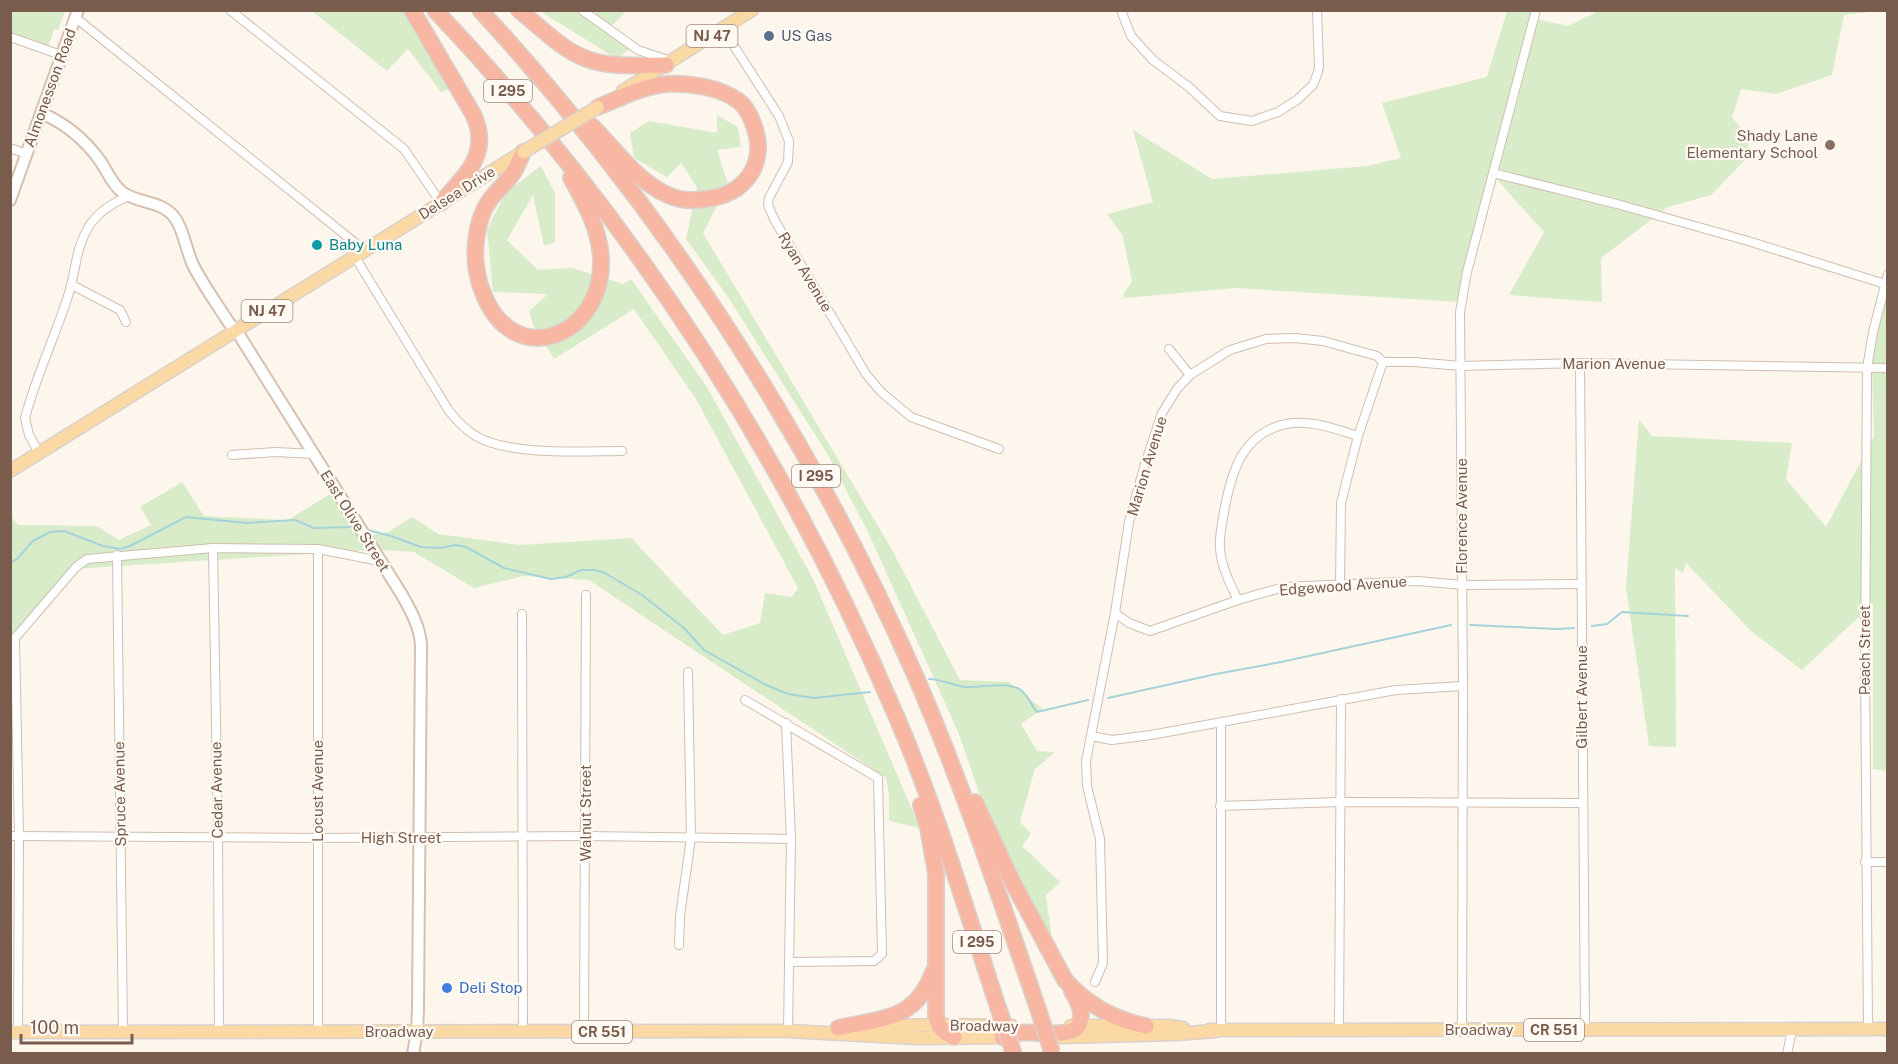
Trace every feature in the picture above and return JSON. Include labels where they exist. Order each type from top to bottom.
[{"type":"highway","points":[[412,10],[473,114],[479,132],[476,160],[441,203]]},
{"type":"highway","name":"I 295","points":[[435,10],[494,74],[603,208],[645,264],[755,434],[827,566],[895,713],[957,877],[1014,1053]]},
{"type":"highway","name":"I 295","points":[[480,10],[560,101],[668,241],[768,393],[843,525],[916,678],[971,815],[1052,1053]]},
{"type":"highway","points":[[519,10],[573,52],[587,59],[604,63],[669,63]]},
{"type":"highway","points":[[560,101],[589,123],[652,187],[670,196],[688,201],[718,198],[737,189],[746,180],[759,154],[759,138],[753,121],[738,100],[727,95],[692,85],[666,84],[640,90],[598,107]]},
{"type":"highway","points":[[523,152],[512,174],[499,187],[484,211],[476,241],[476,270],[485,298],[492,312],[502,323],[522,335],[551,336],[568,329],[585,313],[597,289],[601,263],[598,241],[588,210],[551,142]]},
{"type":"highway","points":[[916,678],[1013,883],[1079,1002],[1081,1017],[1079,1026],[1072,1031],[1011,1033],[1002,1036]]},
{"type":"highway","points":[[895,713],[928,828],[936,874],[936,1016],[938,1025],[944,1032],[954,1037]]},
{"type":"highway","points":[[838,1028],[891,1016],[910,1007],[924,992],[937,960]]},
{"type":"highway","points":[[1065,980],[1077,993],[1100,1009],[1128,1022],[1146,1026]]},
{"type":"main road","name":"Delsea Drive","points":[[10,471],[752,10]]},
{"type":"main road","name":"Broadway","points":[[14,1032],[788,1031],[938,1025],[1168,1026],[1218,1031]]},
{"type":"main road","name":"Broadway","points":[[788,1031],[917,1038],[1102,1036],[1218,1031],[1887,1029]]},
{"type":"street","points":[[230,10],[404,149],[441,203]]},
{"type":"street","points":[[582,10],[638,50],[669,63]]},
{"type":"street","points":[[1121,10],[1131,36],[1152,60],[1189,87],[1220,116],[1252,121],[1278,112],[1297,100],[1313,85],[1319,67],[1317,10]]},
{"type":"street","name":"Florence Avenue","points":[[1462,1030],[1463,686],[1460,312],[1463,291],[1536,10]]},
{"type":"street","points":[[77,14],[360,254],[449,411],[459,424],[476,437],[511,449],[622,451]]},
{"type":"street","name":"Almonesson Road","points":[[10,200],[77,14]]},
{"type":"street","name":"Ryan Avenue","points":[[723,29],[779,116],[789,141],[788,162],[769,198],[768,205],[771,213],[866,374],[881,392],[911,417],[999,449]]},
{"type":"street","points":[[10,37],[61,55]]},
{"type":"street","name":"East Olive Street","points":[[41,113],[59,122],[79,138],[102,164],[115,186],[129,196],[153,202],[174,217],[197,273],[236,330],[406,603],[420,635],[420,838],[417,1032],[414,1053]]},
{"type":"street","points":[[10,148],[27,154]]},
{"type":"street","points":[[1493,174],[1617,204],[1885,284]]},
{"type":"street","points":[[39,453],[29,435],[25,418],[72,285],[78,250],[89,227],[106,208],[129,196]]},
{"type":"street","name":"Peach Street","points":[[1868,1029],[1865,862],[1867,368],[1887,274]]},
{"type":"street","points":[[72,285],[120,310],[126,322]]},
{"type":"street","name":"Marion Avenue","points":[[1095,982],[1103,963],[1100,839],[1088,786],[1086,761],[1115,613],[1129,522],[1149,449],[1162,413],[1177,389],[1190,375],[1230,350],[1276,338],[1304,338],[1332,343],[1377,356],[1383,362],[1461,366],[1580,363],[1887,368]]},
{"type":"street","points":[[1169,349],[1190,375]]},
{"type":"street","points":[[1340,584],[1341,502],[1358,436],[1383,362]]},
{"type":"street","name":"Gilbert Avenue","points":[[1580,363],[1585,1030]]},
{"type":"street","points":[[1238,600],[1224,568],[1220,540],[1228,494],[1239,457],[1267,432],[1275,427],[1293,423],[1312,424],[1358,436]]},
{"type":"street","points":[[232,455],[276,452],[314,454]]},
{"type":"street","points":[[14,1032],[13,641],[76,567],[87,559],[213,548],[318,549],[380,561]]},
{"type":"street","name":"Cedar Avenue","points":[[213,548],[219,1032]]},
{"type":"street","name":"Locust Avenue","points":[[318,549],[318,1032]]},
{"type":"street","name":"Spruce Avenue","points":[[117,555],[123,1032]]},
{"type":"street","name":"Edgewood Avenue","points":[[1115,613],[1150,631],[1238,600],[1284,587],[1418,581],[1462,585],[1581,584]]},
{"type":"street","name":"Walnut Street","points":[[584,1032],[586,595]]},
{"type":"street","points":[[522,614],[524,1032]]},
{"type":"street","points":[[679,945],[680,915],[691,838],[688,672]]},
{"type":"street","points":[[1091,736],[1112,740],[1221,723],[1396,690],[1463,686]]},
{"type":"street","points":[[1339,1031],[1341,699]]},
{"type":"street","points":[[745,700],[878,778],[882,954],[874,961],[789,963]]},
{"type":"street","points":[[786,723],[791,840],[788,1031]]},
{"type":"street","points":[[1218,1031],[1221,723]]},
{"type":"street","points":[[1220,806],[1341,802],[1583,803]]},
{"type":"street","name":"High Street","points":[[15,836],[318,838],[586,836],[791,840]]},
{"type":"street","points":[[1865,862],[1887,862]]},
{"type":"street","points":[[1787,1053],[1792,1030]]},
{"type":"green space","points":[[1601,10],[1880,11],[1844,15],[1832,75],[1776,94],[1741,89],[1732,117],[1749,140],[1747,158],[1711,195],[1668,207],[1601,258],[1602,302],[1509,295],[1544,232],[1491,173],[1460,302],[1236,288],[1125,298],[1123,294],[1132,282],[1123,236],[1107,214],[1153,202],[1133,130],[1212,179],[1367,166],[1401,158],[1382,103],[1487,77],[1507,11],[1532,11],[1531,18],[1568,26]]},
{"type":"green space","points":[[10,11],[65,11],[58,30],[54,29],[48,48],[11,33]]},
{"type":"green space","points":[[312,11],[409,11],[456,86],[441,92],[408,49],[387,71]]},
{"type":"green space","points":[[540,11],[576,11],[591,20],[598,11],[627,11],[607,30],[632,47],[617,59]]},
{"type":"green space","points":[[717,115],[738,127],[741,147],[717,150],[728,184],[703,233],[891,548],[960,680],[1009,682],[1042,709],[1021,724],[1037,751],[1055,752],[1035,769],[1020,822],[1031,834],[1022,846],[1060,882],[1046,895],[1053,948],[987,816],[959,734],[867,530],[828,455],[728,297],[686,239],[697,187],[681,163],[667,177],[634,158],[630,133],[649,121],[717,133]]},
{"type":"green space","points":[[541,166],[555,193],[555,242],[544,246],[533,195],[507,240],[538,270],[572,268],[623,284],[631,279],[707,387],[813,579],[920,828],[889,821],[889,794],[886,778],[589,580],[524,576],[474,588],[414,552],[382,550],[372,535],[388,532],[412,517],[438,534],[520,545],[631,538],[723,635],[760,623],[765,593],[792,597],[798,588],[696,399],[634,309],[554,359],[533,325],[529,311],[548,294],[493,292],[487,230],[506,192]]},
{"type":"green space","points":[[1887,269],[1887,771],[1873,769],[1873,604],[1802,670],[1751,631],[1686,563],[1683,573],[1675,568],[1676,747],[1649,746],[1626,587],[1639,419],[1652,436],[1792,443],[1786,479],[1826,527],[1874,437],[1872,367],[1862,365]]},
{"type":"green space","points":[[182,482],[204,516],[288,520],[335,491],[371,550],[73,569],[11,643],[10,515],[18,525],[97,526],[119,540],[151,525],[140,507]]},
{"type":"waterway","points":[[10,563],[17,559],[33,541],[50,532],[64,531],[103,546],[120,549],[186,517],[247,523],[295,520],[314,528],[352,527]]},
{"type":"waterway","points":[[368,530],[421,547],[440,548],[456,545],[466,547],[504,568],[551,579],[566,577],[581,570],[605,573],[642,595],[684,628],[704,650],[766,685],[788,694],[814,698],[870,692]]},
{"type":"waterway","points":[[1592,626],[1607,624],[1622,612],[1688,616]]},
{"type":"waterway","points":[[1108,698],[1451,625]]},
{"type":"waterway","points":[[1470,625],[1574,628]]},
{"type":"waterway","points":[[929,679],[966,687],[1000,685],[1013,687],[1025,694],[1037,712],[1088,700]]},
{"type":"place","name":"US Gas","points":[[769,36]]},
{"type":"place","name":"Shady Lane Elementary School","points":[[1830,145]]},
{"type":"place","name":"Baby Luna","points":[[317,245]]},
{"type":"place","name":"Deli Stop","points":[[447,988]]}]
